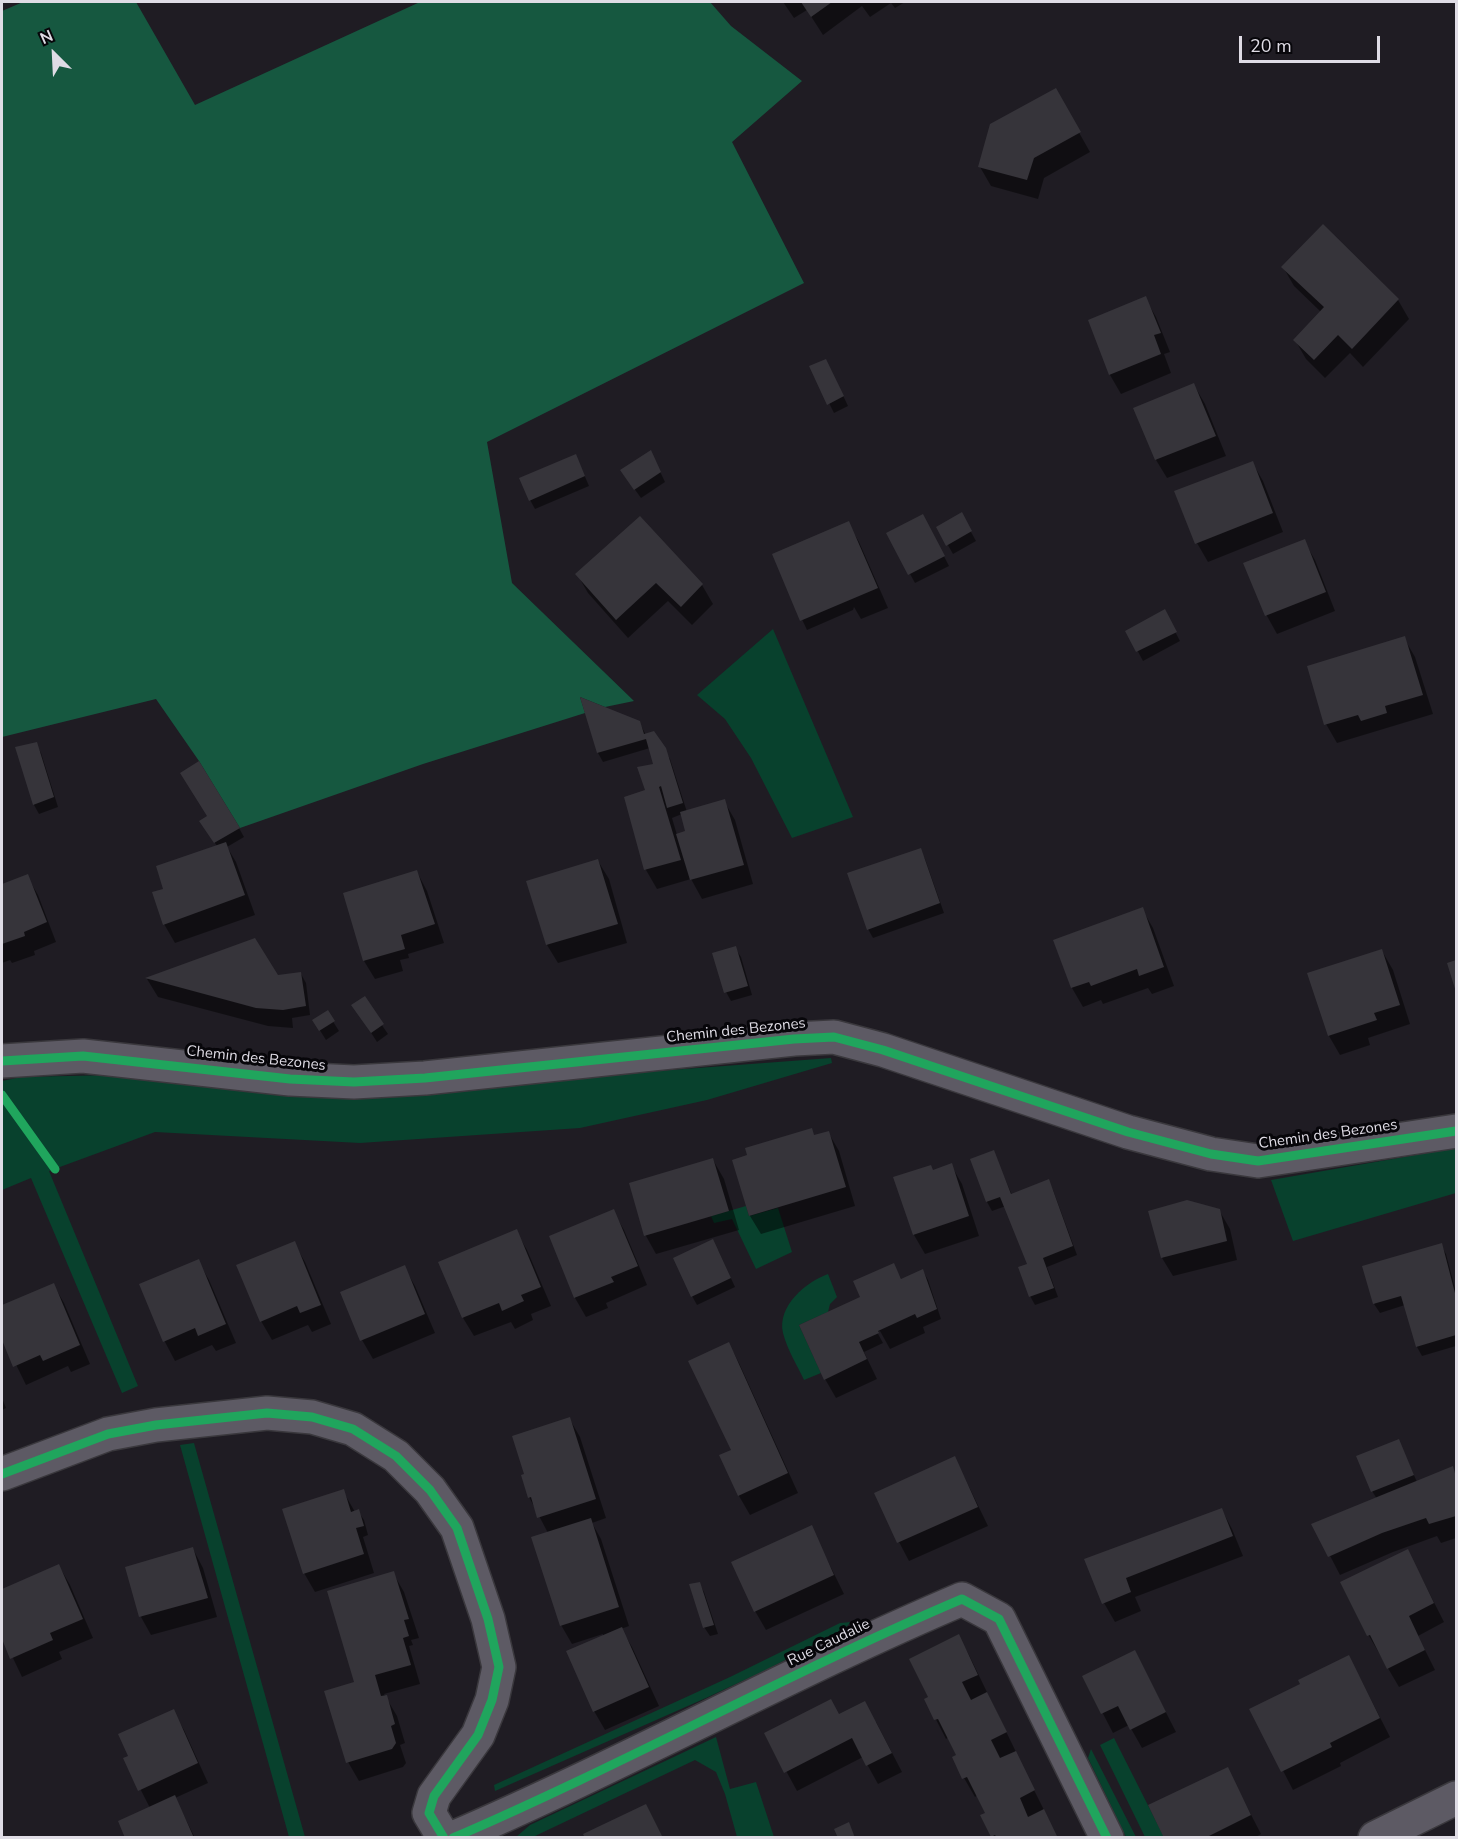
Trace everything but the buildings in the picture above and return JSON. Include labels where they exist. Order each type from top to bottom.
[{"type":"street","name":"Chemin des Bezones","points":[[2,1061],[83,1056],[290,1079],[354,1082],[425,1078],[794,1039],[834,1037],[883,1050],[1128,1132],[1211,1154],[1258,1161],[1456,1131]]},
{"type":"street","points":[[2,1474],[108,1434],[156,1425],[267,1413],[312,1417],[353,1430],[396,1456],[430,1490],[457,1528],[488,1619],[499,1666],[492,1700],[478,1735],[434,1796],[429,1813],[444,1838]]},
{"type":"street","name":"Rue Caudalie","points":[[453,1838],[712,1717],[896,1627],[962,1599],[999,1619],[1107,1838]]},
{"type":"street","points":[[1375,1838],[1456,1798]]},
{"type":"green space","points":[[23,2],[136,2],[195,105],[420,2],[710,2],[731,26],[802,81],[732,142],[804,283],[487,442],[512,583],[634,701],[605,707],[580,697],[585,713],[423,764],[240,828],[199,761],[156,699],[2,737],[2,11]]},
{"type":"green space","points":[[773,629],[853,817],[792,838],[751,758],[725,719],[697,695]]},
{"type":"green space","points":[[831,1058],[832,1063],[707,1100],[580,1128],[360,1143],[155,1132],[49,1171],[138,1386],[122,1393],[31,1178],[2,1190],[2,1081],[21,1077],[114,1075],[213,1087],[420,1094],[604,1075]]},
{"type":"green space","points":[[1456,1148],[1456,1193],[1293,1241],[1271,1180]]},
{"type":"green space","points":[[746,1206],[749,1216],[778,1208],[792,1252],[756,1269],[732,1219],[714,1223],[711,1216]]},
{"type":"green space","points":[[828,1274],[837,1297],[830,1304],[828,1312],[799,1325],[821,1373],[804,1380],[783,1333],[784,1314],[795,1296],[811,1283]]},
{"type":"green space","points":[[194,1443],[305,1837],[289,1837],[180,1445]]},
{"type":"green space","points":[[851,1622],[845,1628],[768,1669],[495,1791],[494,1785],[730,1677],[840,1623]]},
{"type":"green space","points":[[716,1737],[730,1789],[756,1782],[774,1837],[737,1837],[725,1794],[716,1772],[695,1760],[533,1837],[516,1837],[530,1825]]},
{"type":"green space","points":[[1114,1738],[1164,1837],[1145,1837],[1100,1745]]},
{"type":"green space","points":[[1091,1749],[1136,1837],[1126,1837],[1088,1758]]},
{"type":"cycle path","points":[[2,1061],[83,1056],[290,1079],[354,1082],[425,1078],[794,1039],[834,1037],[883,1050],[1128,1132],[1211,1154],[1258,1161],[1456,1131]]},
{"type":"cycle path","points":[[2,1095],[55,1169]]},
{"type":"cycle path","points":[[2,1474],[108,1434],[156,1425],[267,1413],[312,1417],[353,1429],[396,1456],[430,1490],[457,1528],[488,1619],[499,1667],[492,1700],[478,1735],[434,1796],[429,1813],[444,1838]]},
{"type":"cycle path","points":[[453,1838],[581,1780],[834,1657],[962,1599],[999,1619],[1107,1838]]}]
